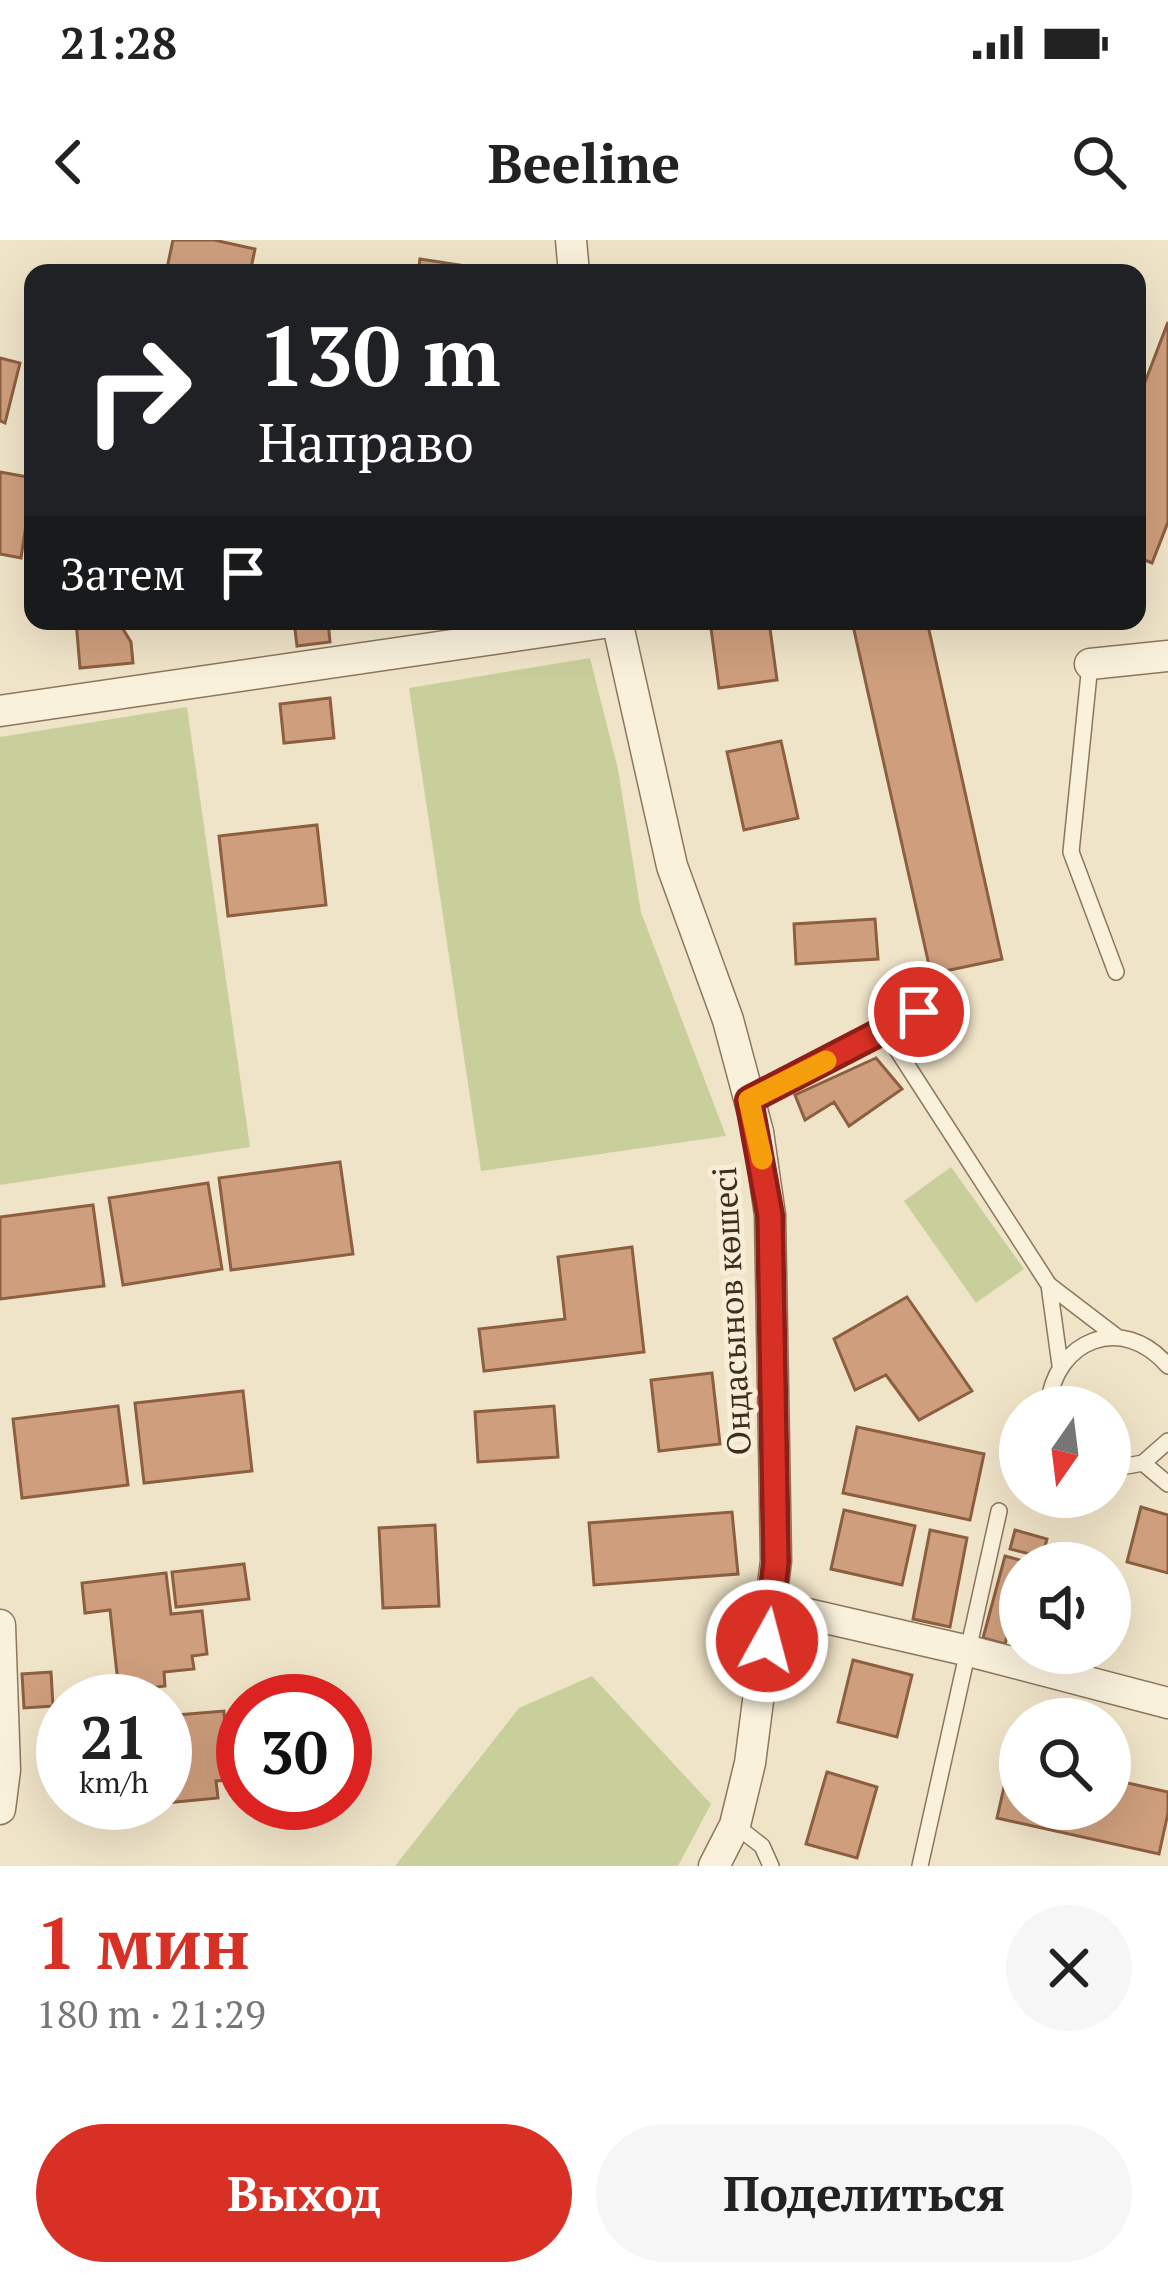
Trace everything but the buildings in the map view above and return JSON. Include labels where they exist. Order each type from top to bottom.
[{"type":"street","points":[[0,711],[555,630]]},
{"type":"street","name":"Ондасынов көшесі","points":[[619,630],[672,866],[728,1020],[749,1100],[770,1215],[773,1606],[736,1825],[714,1866]]},
{"type":"street","points":[[1090,664],[1168,656]]},
{"type":"street","points":[[773,1606],[1168,1703]]},
{"type":"street","points":[[0,1625],[5,1770],[0,1809]]},
{"type":"lane","points":[[1090,664],[1071,852],[1116,972]]},
{"type":"lane","points":[[749,1100],[919,1012]]},
{"type":"lane","points":[[885,1031],[1049,1285],[1117,1337]]},
{"type":"lane","points":[[1049,1285],[1060,1364]]},
{"type":"lane","points":[[1050,1386],[1060,1364],[1095,1340],[1117,1337],[1138,1342],[1168,1366]]},
{"type":"lane","points":[[1131,1465],[1143,1463],[1168,1441]]},
{"type":"lane","points":[[1143,1463],[1168,1484]]},
{"type":"lane","points":[[920,1866],[999,1511]]},
{"type":"lane","points":[[736,1825],[762,1846],[771,1866]]},
{"type":"green space","points":[[590,658],[618,769],[641,912],[726,1136],[481,1171],[409,688]]},
{"type":"green space","points":[[187,707],[250,1147],[0,1185],[0,737]]},
{"type":"green space","points":[[951,1167],[1024,1269],[976,1303],[904,1201]]},
{"type":"green space","points":[[592,1676],[711,1804],[678,1866],[395,1866],[519,1708]]},
{"type":"slow traffic","points":[[762,1159],[749,1100],[826,1061]]},
{"type":"route","points":[[767,1641],[776,1562],[770,1215],[749,1100],[919,1012]]}]
